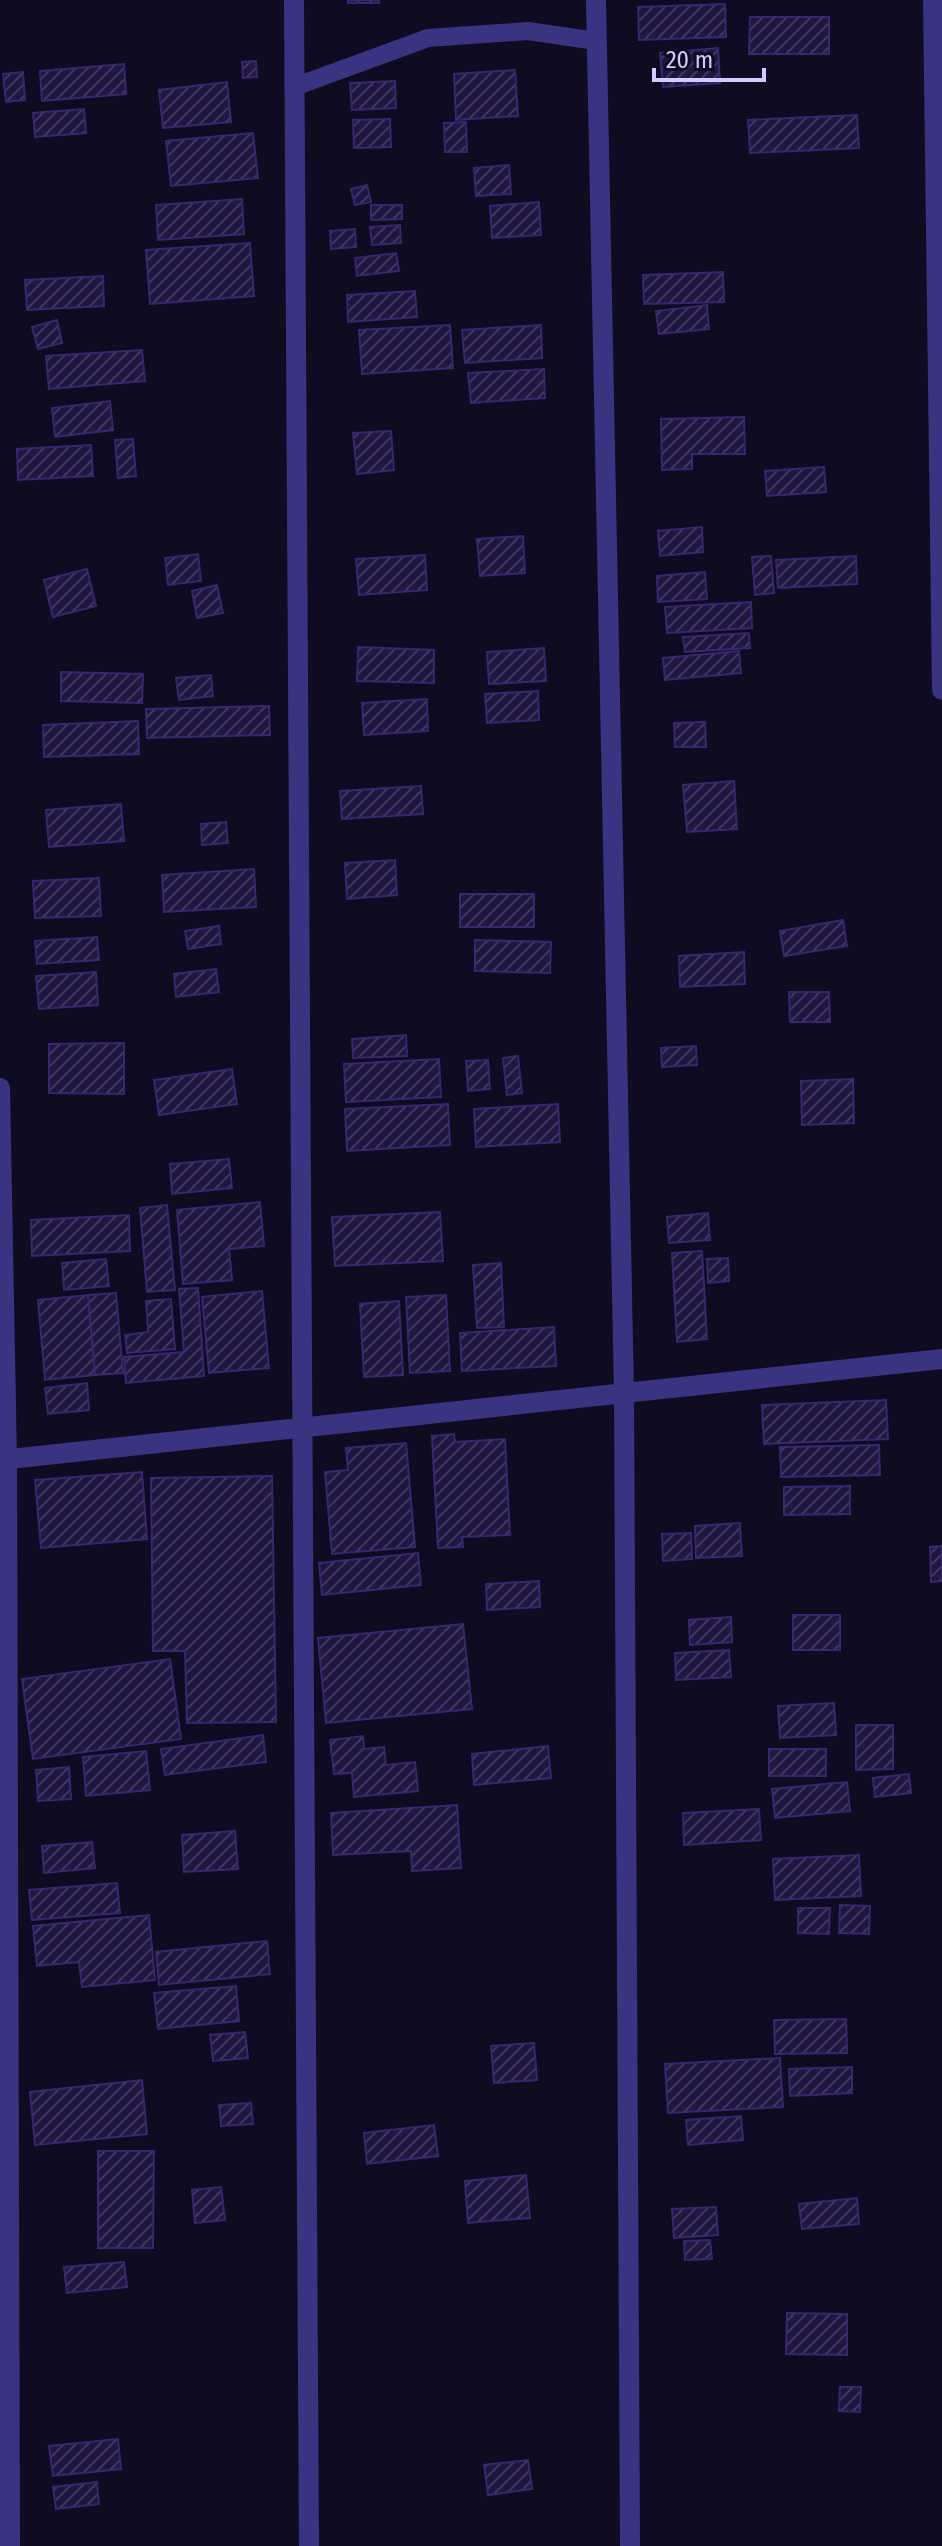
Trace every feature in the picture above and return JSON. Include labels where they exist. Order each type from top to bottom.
[{"type":"street","points":[[294,0],[309,2546]]},
{"type":"street","points":[[596,0],[624,1394],[630,2546]]},
{"type":"street","points":[[933,0],[940,346],[942,690]]},
{"type":"street","points":[[0,1088],[10,2546]]},
{"type":"street","points":[[3,1460],[942,1359]]},
{"type":"lane","points":[[294,87],[428,38],[528,31],[596,41]]},
{"type":"building","points":[[348,0],[379,0],[379,3],[348,3]]},
{"type":"building","points":[[725,4],[726,37],[639,40],[638,7]]},
{"type":"building","points":[[750,17],[829,17],[829,54],[749,54]]},
{"type":"building","points":[[718,48],[720,83],[663,87],[660,53]]},
{"type":"building","points":[[256,61],[257,77],[243,78],[242,62]]},
{"type":"building","points":[[124,64],[126,94],[42,101],[40,71]]},
{"type":"building","points":[[515,70],[518,116],[456,120],[454,74]]},
{"type":"building","points":[[23,72],[25,100],[6,102],[3,74]]},
{"type":"building","points":[[395,81],[396,108],[352,110],[350,83]]},
{"type":"building","points":[[227,82],[231,122],[163,128],[159,90]]},
{"type":"building","points":[[84,109],[86,133],[35,137],[33,113]]},
{"type":"building","points":[[857,115],[859,148],[750,153],[748,120]]},
{"type":"building","points":[[390,119],[391,147],[354,148],[353,120]]},
{"type":"building","points":[[466,122],[467,152],[445,152],[444,123]]},
{"type":"building","points":[[253,133],[258,178],[171,186],[166,141]]},
{"type":"building","points":[[509,165],[511,194],[476,196],[474,168]]},
{"type":"building","points":[[367,185],[371,202],[355,205],[351,189]]},
{"type":"building","points":[[242,199],[244,234],[158,240],[156,205]]},
{"type":"building","points":[[539,202],[541,235],[492,238],[490,206]]},
{"type":"building","points":[[371,205],[402,205],[402,219],[371,220]]},
{"type":"building","points":[[400,225],[401,243],[372,245],[370,227]]},
{"type":"building","points":[[355,229],[356,247],[331,249],[330,231]]},
{"type":"building","points":[[250,243],[254,296],[150,304],[146,250]]},
{"type":"building","points":[[396,253],[399,271],[357,276],[355,258]]},
{"type":"building","points":[[723,272],[724,302],[644,304],[643,275]]},
{"type":"building","points":[[103,276],[104,306],[27,310],[25,280]]},
{"type":"building","points":[[415,291],[417,317],[348,322],[347,295]]},
{"type":"building","points":[[707,305],[709,329],[659,334],[656,311]]},
{"type":"building","points":[[57,320],[62,343],[38,349],[32,327]]},
{"type":"building","points":[[450,325],[453,368],[362,374],[359,330]]},
{"type":"building","points":[[541,325],[542,358],[465,363],[462,330]]},
{"type":"building","points":[[142,350],[145,381],[49,389],[46,356]]},
{"type":"building","points":[[544,369],[545,398],[471,403],[468,373]]},
{"type":"building","points":[[110,401],[113,430],[55,437],[52,408]]},
{"type":"building","points":[[744,417],[745,454],[692,454],[692,469],[662,470],[661,419]]},
{"type":"building","points":[[391,431],[394,470],[357,474],[353,433]]},
{"type":"building","points":[[133,439],[136,476],[118,478],[115,440]]},
{"type":"building","points":[[91,445],[93,476],[18,480],[17,449]]},
{"type":"building","points":[[824,467],[826,492],[767,496],[765,471]]},
{"type":"building","points":[[702,527],[703,552],[660,556],[658,531]]},
{"type":"building","points":[[523,536],[525,573],[480,576],[477,539]]},
{"type":"building","points":[[198,554],[201,581],[168,585],[165,558]]},
{"type":"building","points":[[425,555],[427,590],[359,595],[356,559]]},
{"type":"building","points":[[771,556],[774,593],[755,595],[752,557]]},
{"type":"building","points":[[856,556],[857,584],[778,588],[776,560]]},
{"type":"building","points":[[87,569],[96,606],[53,617],[44,580]]},
{"type":"building","points":[[705,572],[707,599],[658,602],[657,576]]},
{"type":"building","points":[[217,585],[223,613],[197,618],[192,591]]},
{"type":"building","points":[[751,602],[752,628],[667,633],[665,607]]},
{"type":"building","points":[[749,633],[750,648],[685,652],[683,637]]},
{"type":"building","points":[[358,647],[434,650],[434,683],[357,681]]},
{"type":"building","points":[[544,648],[546,681],[489,684],[487,652]]},
{"type":"building","points":[[739,651],[741,673],[665,680],[663,658]]},
{"type":"building","points":[[61,672],[143,674],[142,703],[61,701]]},
{"type":"building","points":[[211,675],[213,696],[179,700],[176,678]]},
{"type":"building","points":[[538,691],[539,720],[487,723],[485,694]]},
{"type":"building","points":[[427,699],[428,731],[364,735],[362,703]]},
{"type":"building","points":[[269,706],[270,735],[147,738],[146,709]]},
{"type":"building","points":[[138,721],[139,754],[44,757],[43,725]]},
{"type":"building","points":[[705,722],[706,747],[675,747],[674,723]]},
{"type":"building","points":[[734,781],[737,829],[687,832],[683,785]]},
{"type":"building","points":[[421,786],[423,814],[342,819],[340,791]]},
{"type":"building","points":[[121,804],[124,841],[49,847],[46,810]]},
{"type":"building","points":[[226,822],[228,843],[202,845],[201,824]]},
{"type":"building","points":[[395,860],[397,895],[347,899],[345,863]]},
{"type":"building","points":[[254,869],[256,907],[164,912],[162,875]]},
{"type":"building","points":[[99,878],[101,916],[35,918],[33,881]]},
{"type":"building","points":[[460,894],[534,894],[534,927],[460,927]]},
{"type":"building","points":[[843,920],[847,946],[784,956],[780,931]]},
{"type":"building","points":[[219,926],[221,944],[188,949],[185,931]]},
{"type":"building","points":[[97,937],[99,960],[37,964],[35,941]]},
{"type":"building","points":[[475,940],[551,942],[550,973],[475,971]]},
{"type":"building","points":[[744,952],[745,984],[680,987],[679,956]]},
{"type":"building","points":[[216,969],[219,992],[176,997],[174,974]]},
{"type":"building","points":[[96,972],[98,1005],[39,1009],[36,976]]},
{"type":"building","points":[[789,992],[829,992],[830,1022],[790,1022]]},
{"type":"building","points":[[406,1035],[407,1056],[353,1058],[352,1039]]},
{"type":"building","points":[[124,1043],[124,1094],[49,1093],[49,1044]]},
{"type":"building","points":[[696,1046],[697,1065],[662,1067],[661,1048]]},
{"type":"building","points":[[518,1056],[522,1093],[507,1095],[503,1058]]},
{"type":"building","points":[[439,1059],[441,1097],[346,1102],[344,1064]]},
{"type":"building","points":[[488,1060],[490,1089],[468,1091],[466,1061]]},
{"type":"building","points":[[232,1069],[237,1104],[159,1115],[154,1080]]},
{"type":"building","points":[[853,1079],[854,1123],[802,1125],[801,1081]]},
{"type":"building","points":[[448,1104],[450,1145],[347,1151],[345,1109]]},
{"type":"building","points":[[558,1104],[560,1142],[476,1147],[474,1109]]},
{"type":"building","points":[[229,1159],[232,1188],[172,1194],[170,1164]]},
{"type":"building","points":[[260,1202],[264,1246],[229,1249],[232,1280],[183,1284],[177,1210]]},
{"type":"building","points":[[167,1205],[175,1290],[147,1292],[140,1208]]},
{"type":"building","points":[[440,1212],[443,1261],[335,1266],[332,1217]]},
{"type":"building","points":[[708,1213],[710,1240],[669,1243],[667,1217]]},
{"type":"building","points":[[129,1215],[130,1251],[32,1256],[31,1220]]},
{"type":"building","points":[[702,1251],[707,1339],[677,1342],[672,1253]]},
{"type":"building","points":[[728,1258],[729,1281],[708,1283],[707,1259]]},
{"type":"building","points":[[106,1259],[109,1286],[64,1290],[62,1263]]},
{"type":"building","points":[[501,1263],[504,1327],[477,1328],[473,1265]]},
{"type":"building","points":[[198,1288],[204,1376],[126,1383],[124,1357],[184,1352],[179,1289]]},
{"type":"building","points":[[262,1291],[269,1368],[209,1373],[202,1297]]},
{"type":"building","points":[[116,1293],[123,1373],[95,1375],[88,1295]]},
{"type":"building","points":[[88,1295],[95,1375],[45,1380],[38,1300]]},
{"type":"building","points":[[446,1295],[450,1371],[410,1373],[406,1297]]},
{"type":"building","points":[[171,1299],[175,1349],[127,1353],[125,1335],[148,1332],[146,1301]]},
{"type":"building","points":[[399,1301],[403,1375],[364,1377],[360,1304]]},
{"type":"building","points":[[554,1327],[556,1366],[462,1371],[460,1333]]},
{"type":"building","points":[[87,1383],[89,1410],[48,1414],[45,1388]]},
{"type":"building","points":[[886,1400],[888,1439],[764,1444],[762,1405]]},
{"type":"building","points":[[454,1434],[455,1442],[505,1439],[510,1535],[462,1537],[463,1547],[438,1548],[432,1436]]},
{"type":"building","points":[[406,1443],[415,1547],[332,1554],[325,1472],[348,1470],[346,1448]]},
{"type":"building","points":[[879,1445],[880,1475],[781,1477],[780,1447]]},
{"type":"building","points":[[142,1472],[147,1539],[41,1548],[35,1480]]},
{"type":"building","points":[[272,1476],[276,1722],[187,1723],[185,1651],[153,1651],[151,1478]]},
{"type":"building","points":[[850,1486],[850,1514],[784,1515],[784,1487]]},
{"type":"building","points":[[740,1523],[742,1556],[696,1558],[695,1526]]},
{"type":"building","points":[[691,1533],[692,1559],[663,1561],[662,1534]]},
{"type":"building","points":[[942,1546],[942,1581],[931,1582],[930,1547]]},
{"type":"building","points":[[418,1553],[421,1585],[322,1595],[319,1563]]},
{"type":"building","points":[[539,1581],[540,1607],[487,1610],[486,1584]]},
{"type":"building","points":[[793,1615],[840,1615],[840,1650],[793,1650]]},
{"type":"building","points":[[731,1617],[732,1642],[690,1645],[689,1620]]},
{"type":"building","points":[[463,1624],[472,1709],[326,1723],[318,1638]]},
{"type":"building","points":[[729,1650],[731,1677],[676,1680],[675,1653]]},
{"type":"building","points":[[170,1659],[181,1739],[33,1759],[22,1679]]},
{"type":"building","points":[[834,1703],[836,1735],[780,1738],[778,1706]]},
{"type":"building","points":[[856,1725],[893,1725],[893,1769],[856,1770]]},
{"type":"building","points":[[263,1735],[266,1762],[165,1775],[161,1749]]},
{"type":"building","points":[[363,1736],[364,1749],[384,1747],[386,1765],[415,1762],[418,1791],[354,1797],[352,1773],[334,1774],[330,1740]]},
{"type":"building","points":[[548,1746],[551,1778],[474,1785],[472,1754]]},
{"type":"building","points":[[769,1749],[826,1749],[826,1776],[769,1776]]},
{"type":"building","points":[[146,1751],[150,1790],[86,1796],[83,1757]]},
{"type":"building","points":[[69,1767],[71,1799],[38,1801],[36,1770]]},
{"type":"building","points":[[909,1774],[911,1793],[875,1797],[873,1778]]},
{"type":"building","points":[[847,1782],[850,1811],[775,1818],[772,1789]]},
{"type":"building","points":[[457,1805],[461,1868],[412,1871],[411,1851],[333,1855],[331,1813]]},
{"type":"building","points":[[759,1809],[761,1840],[684,1845],[683,1813]]},
{"type":"building","points":[[235,1831],[238,1869],[184,1872],[182,1835]]},
{"type":"building","points":[[92,1842],[95,1868],[44,1873],[42,1846]]},
{"type":"building","points":[[859,1855],[861,1896],[775,1900],[773,1859]]},
{"type":"building","points":[[117,1883],[120,1913],[32,1920],[29,1890]]},
{"type":"building","points":[[840,1905],[870,1906],[869,1934],[839,1933]]},
{"type":"building","points":[[798,1908],[830,1908],[829,1934],[798,1933]]},
{"type":"building","points":[[149,1915],[155,1980],[82,1987],[79,1962],[37,1966],[33,1926]]},
{"type":"building","points":[[267,1941],[270,1974],[159,1985],[156,1952]]},
{"type":"building","points":[[236,1986],[239,2021],[158,2029],[154,1993]]},
{"type":"building","points":[[846,2019],[847,2053],[775,2054],[774,2020]]},
{"type":"building","points":[[245,2032],[248,2058],[213,2061],[210,2035]]},
{"type":"building","points":[[534,2043],[537,2080],[494,2083],[491,2046]]},
{"type":"building","points":[[780,2058],[783,2107],[668,2113],[665,2064]]},
{"type":"building","points":[[852,2067],[852,2093],[790,2096],[789,2069]]},
{"type":"building","points":[[142,2080],[147,2134],[35,2145],[30,2092]]},
{"type":"building","points":[[251,2103],[253,2124],[221,2126],[219,2105]]},
{"type":"building","points":[[741,2116],[743,2140],[688,2145],[686,2120]]},
{"type":"building","points":[[434,2125],[438,2156],[367,2164],[364,2133]]},
{"type":"building","points":[[98,2151],[154,2151],[153,2248],[98,2248]]},
{"type":"building","points":[[526,2175],[530,2218],[468,2223],[465,2181]]},
{"type":"building","points":[[221,2187],[225,2220],[195,2223],[192,2190]]},
{"type":"building","points":[[857,2198],[859,2224],[802,2229],[799,2204]]},
{"type":"building","points":[[716,2207],[718,2235],[674,2238],[672,2209]]},
{"type":"building","points":[[710,2240],[712,2259],[685,2260],[684,2241]]},
{"type":"building","points":[[124,2262],[127,2287],[67,2293],[64,2267]]},
{"type":"building","points":[[787,2313],[847,2314],[847,2355],[786,2354]]},
{"type":"building","points":[[840,2387],[861,2387],[860,2412],[839,2411]]},
{"type":"building","points":[[118,2439],[121,2469],[53,2476],[49,2446]]},
{"type":"building","points":[[528,2460],[532,2489],[488,2495],[484,2465]]},
{"type":"building","points":[[97,2482],[99,2504],[56,2509],[53,2487]]}]
